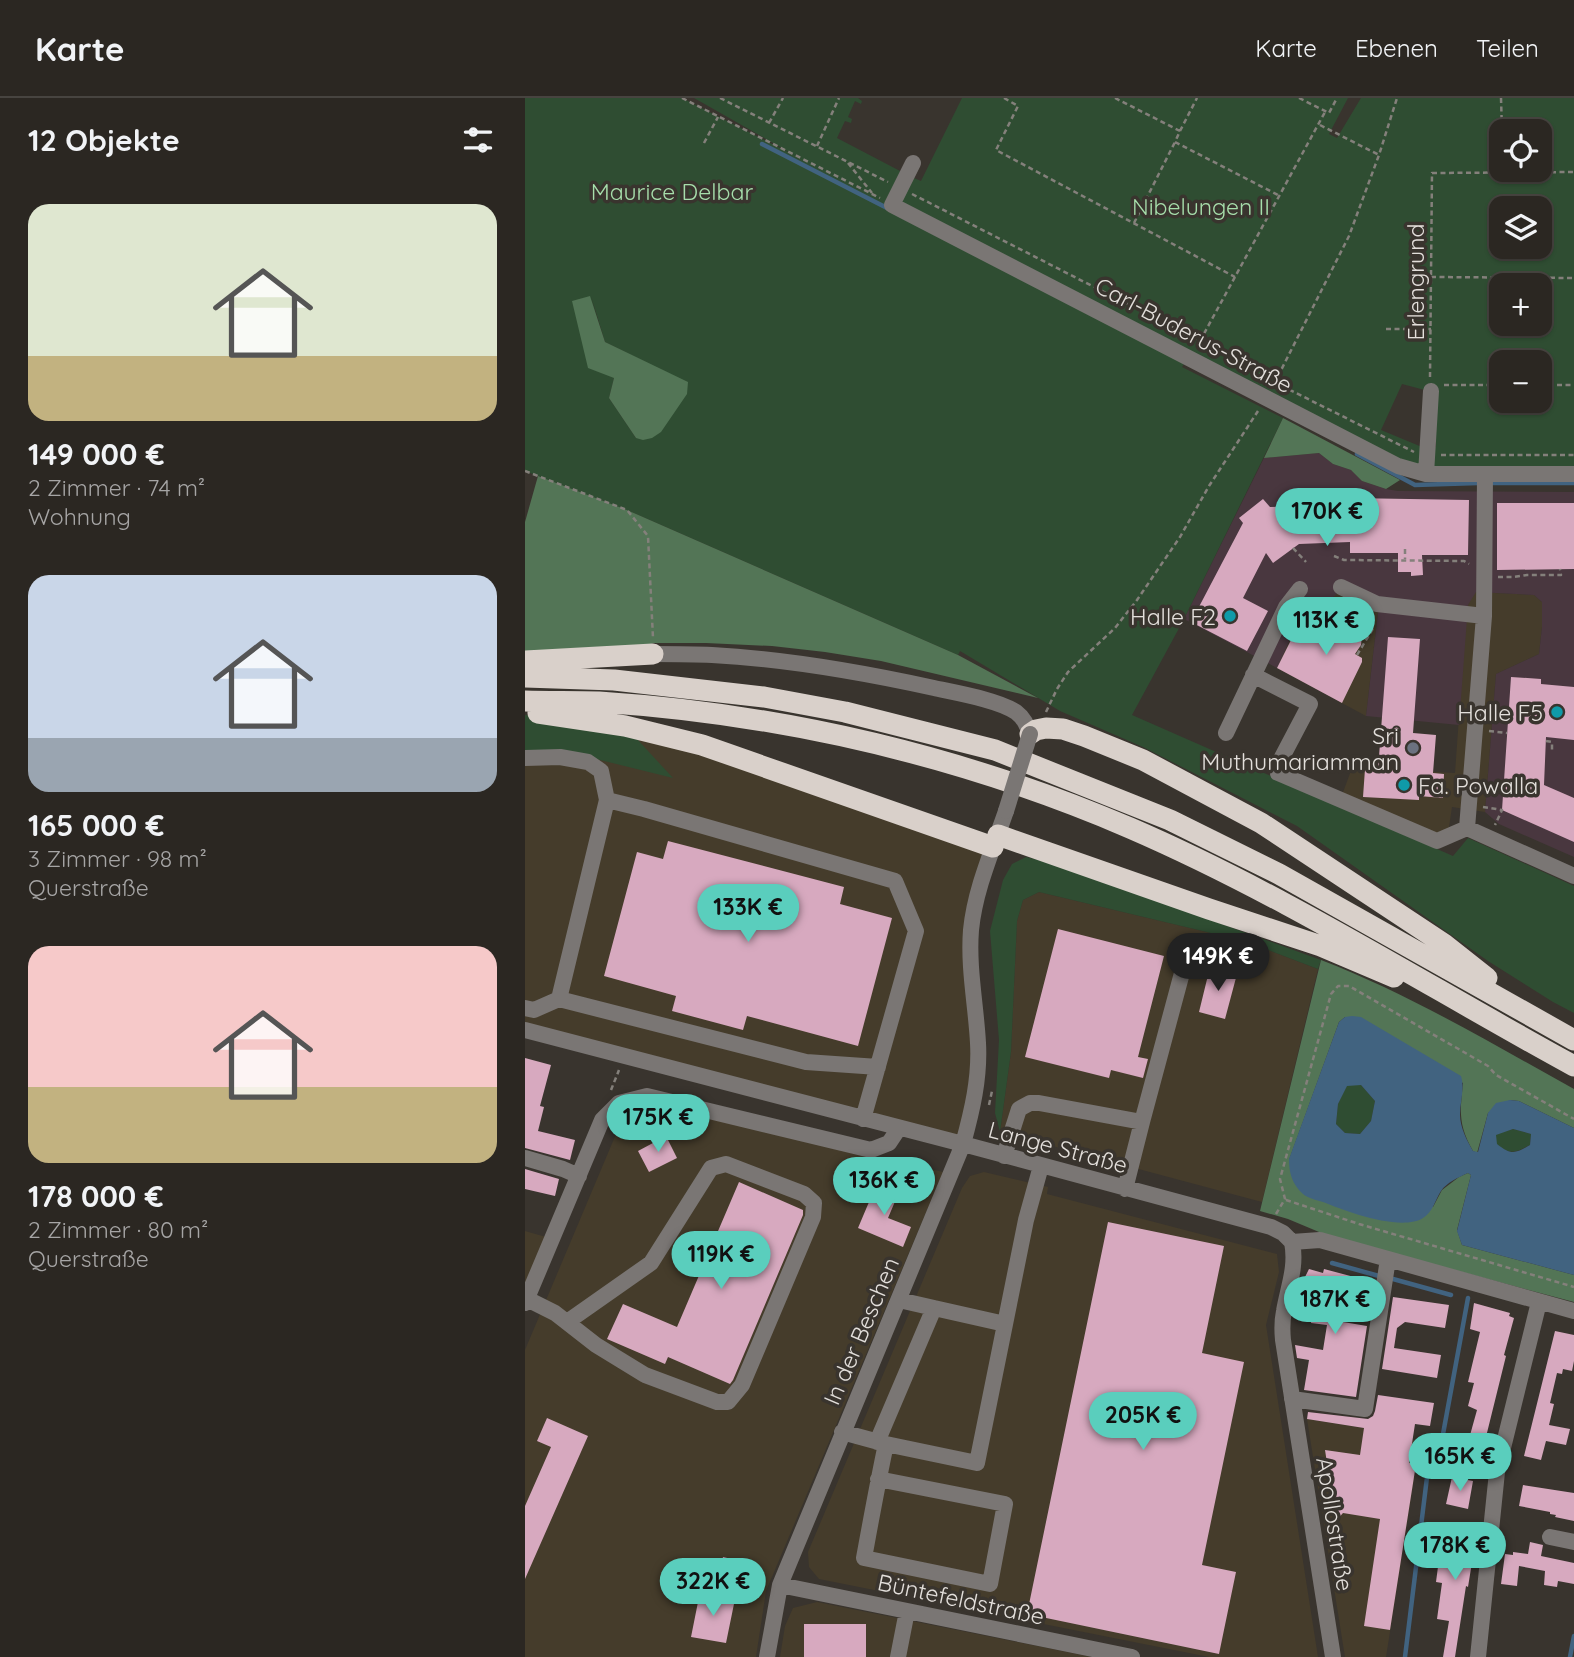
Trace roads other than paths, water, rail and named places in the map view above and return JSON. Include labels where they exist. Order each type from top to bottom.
[{"type":"highway","points":[[525,661],[653,654]]},
{"type":"highway","points":[[525,677],[614,680],[764,697],[845,712],[995,750],[1170,820],[1279,874],[1574,1040]]},
{"type":"highway","points":[[525,701],[598,702],[766,721],[899,749],[1062,801],[1130,828],[1270,895],[1574,1066]]},
{"type":"highway","points":[[525,711],[625,726],[702,746],[1321,946],[1477,1013]]},
{"type":"highway","points":[[1030,734],[1045,727],[1063,729],[1083,736],[1143,760],[1261,822],[1444,944],[1538,1019]]},
{"type":"street","name":"Carl-Buderus-Straße","points":[[913,163],[892,205],[1398,466],[1426,474],[1574,474]]},
{"type":"street","points":[[1426,474],[1431,388]]},
{"type":"street","points":[[1467,828],[1484,616],[1485,474]]},
{"type":"street","points":[[1226,733],[1286,607],[1300,589]]},
{"type":"street","points":[[1336,593],[1377,604],[1484,616]]},
{"type":"street","points":[[653,654],[712,655],[780,662],[880,676],[928,686],[1008,708],[1026,722],[1030,734]]},
{"type":"street","points":[[1253,675],[1310,704],[1280,761],[1278,774],[1437,841],[1467,828],[1574,876]]},
{"type":"street","name":"In der Beschen","points":[[767,1657],[780,1585],[963,1144],[975,1102],[978,1045],[972,988],[971,928],[995,841],[1030,734]]},
{"type":"street","points":[[525,758],[560,757],[588,762],[601,771],[607,800],[559,999]]},
{"type":"street","points":[[607,800],[895,881],[916,930],[863,1119]]},
{"type":"street","points":[[1125,1189],[1182,973]]},
{"type":"street","points":[[525,1008],[534,1010],[559,999],[806,1062],[878,1067]]},
{"type":"street","name":"Lange Straße","points":[[525,1030],[1271,1227],[1292,1242]]},
{"type":"street","points":[[567,1322],[652,1263],[711,1168],[726,1164],[804,1194],[814,1203],[813,1217],[742,1385],[735,1395],[727,1402],[717,1402],[645,1375],[596,1345],[555,1313],[526,1301],[530,1279],[603,1120],[619,1103],[647,1096],[871,1150],[889,1143],[899,1128]]},
{"type":"street","points":[[1004,1156],[1019,1109],[1030,1103],[1142,1122]]},
{"type":"street","points":[[525,1158],[579,1176]]},
{"type":"street","points":[[842,1432],[977,1463],[1027,1220],[1041,1166]]},
{"type":"street","points":[[1292,1242],[1320,1240],[1574,1311]]},
{"type":"street","name":"Apollostraße","points":[[1292,1242],[1294,1269],[1284,1312],[1283,1340],[1333,1657]]},
{"type":"street","points":[[1292,1399],[1365,1409],[1388,1259]]},
{"type":"street","points":[[899,1300],[1005,1324]]},
{"type":"street","points":[[1478,1657],[1497,1472],[1539,1302]]},
{"type":"street","points":[[878,1479],[1005,1504],[990,1584],[864,1558],[878,1479],[881,1443],[933,1308]]},
{"type":"street","points":[[1551,1537],[1574,1542]]},
{"type":"street","name":"Büntefeldstraße","points":[[780,1585],[1132,1657]]},
{"type":"street","points":[[898,1657],[907,1611]]},
{"type":"water","points":[[1345,1017],[1361,1017],[1461,1076],[1463,1086],[1460,1120],[1473,1151],[1478,1152],[1488,1113],[1496,1103],[1519,1101],[1574,1128],[1574,1275],[1462,1245],[1457,1231],[1471,1175],[1468,1173],[1446,1185],[1429,1213],[1413,1222],[1401,1223],[1359,1215],[1310,1198],[1299,1190],[1292,1178],[1289,1159],[1339,1022]],"holes":[[[1361,1085],[1375,1101],[1371,1121],[1360,1134],[1345,1133],[1336,1124],[1338,1104],[1347,1086]],[[1513,1129],[1531,1134],[1530,1145],[1513,1152],[1497,1144],[1496,1135]]]},
{"type":"waterway","points":[[762,144],[889,209]]},
{"type":"waterway","points":[[1357,454],[1415,485],[1478,483]]},
{"type":"waterway","points":[[1491,483],[1574,483]]},
{"type":"waterway","points":[[1332,1263],[1379,1276]]},
{"type":"waterway","points":[[1393,1279],[1451,1295]]},
{"type":"waterway","points":[[1405,1657],[1429,1461],[1441,1445],[1468,1298]]},
{"type":"waterway","points":[[1570,1657],[1574,1636]]},
{"type":"place","name":"Halle F2","points":[[1230,616]]},
{"type":"place","name":"Halle F5","points":[[1557,712]]},
{"type":"place","name":"Sri Muthumariamman","points":[[1413,748]]},
{"type":"place","name":"Fa. Powalla","points":[[1404,785]]},
{"type":"park label","name":"Maurice Delbar","points":[[672,191]]},
{"type":"park label","name":"Nibelungen II","points":[[1201,206]]}]
